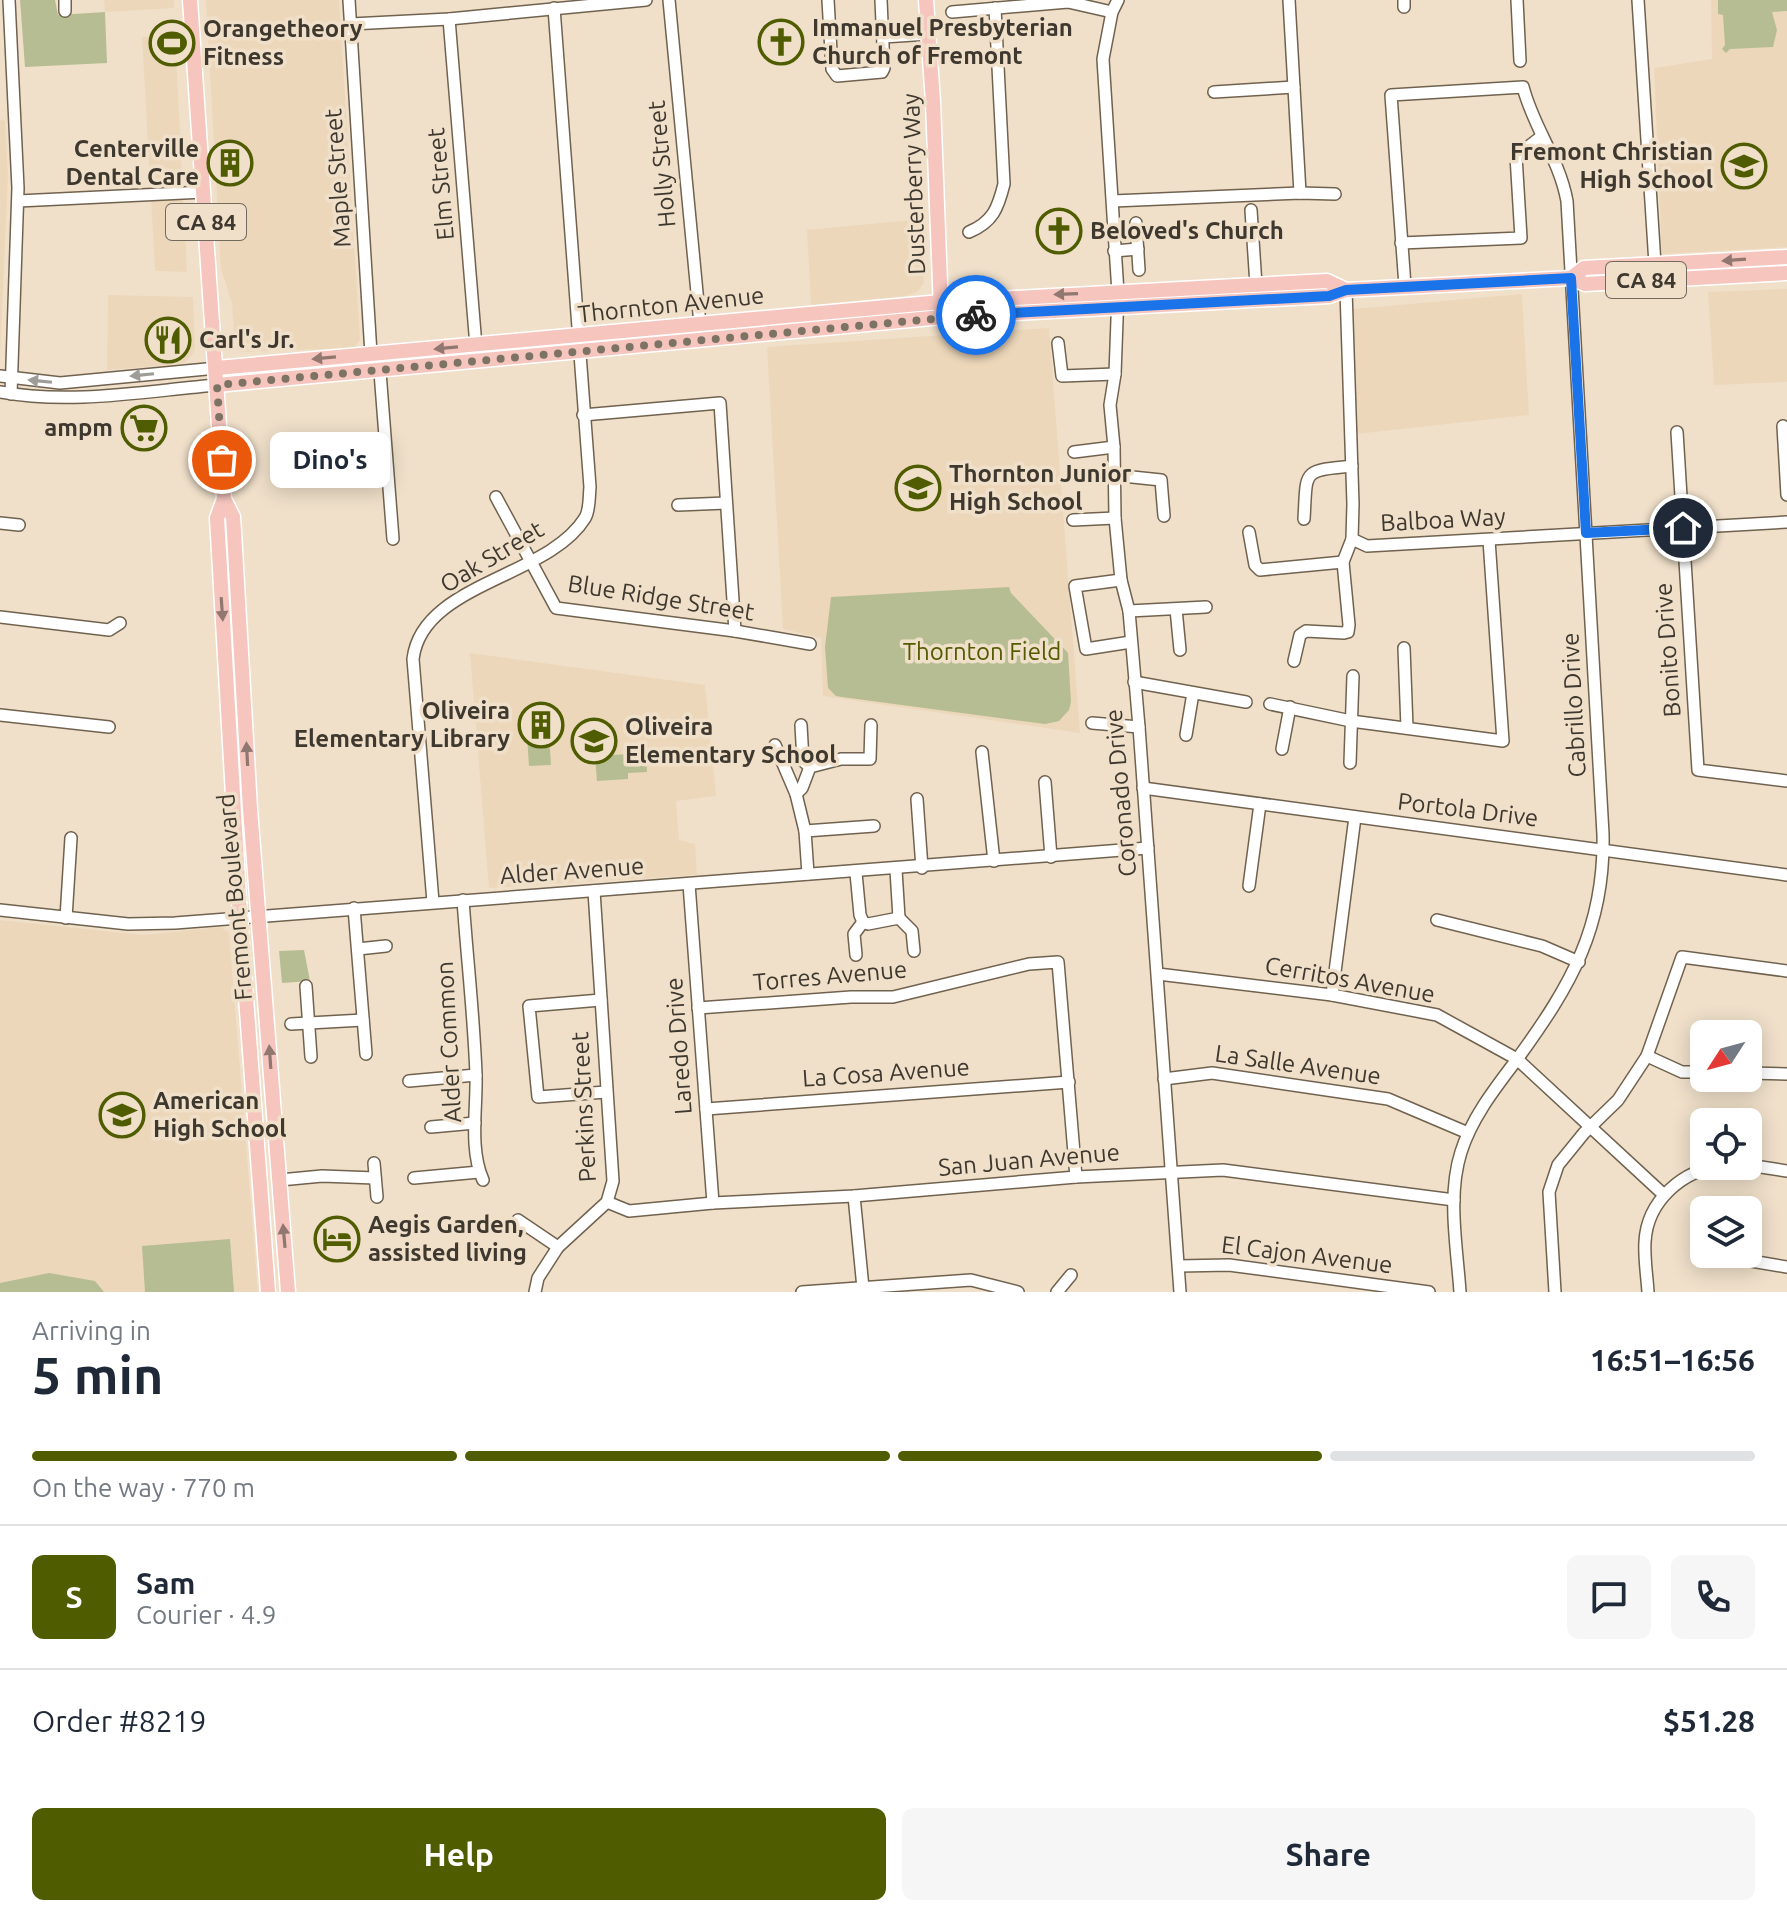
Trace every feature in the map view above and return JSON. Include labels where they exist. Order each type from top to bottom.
[{"type":"main road","name":"Fremont Boulevard","points":[[190,0],[224,499],[233,517],[250,809],[288,1292]]},
{"type":"main road","name":"Dusterberry Way","points":[[926,0],[942,317]]},
{"type":"main road","name":"Thornton Avenue","points":[[1571,278],[1584,268],[1787,257]]},
{"type":"main road","name":"Thornton Avenue","points":[[217,368],[941,302],[1329,296],[1346,290],[1405,286],[1571,278],[1585,284],[1787,273]]},
{"type":"main road","name":"Thornton Avenue","points":[[217,385],[380,372],[1256,285],[1327,281],[1346,290]]},
{"type":"main road","name":"Fremont Boulevard","points":[[224,499],[217,518],[240,917],[268,1292]]},
{"type":"street","points":[[6,393],[18,201],[9,0]]},
{"type":"street","name":"Maple Street","points":[[349,0],[371,354]]},
{"type":"street","points":[[351,24],[449,19],[646,0]]},
{"type":"street","name":"Holly Street","points":[[669,0],[700,324]]},
{"type":"street","points":[[828,0],[832,69],[837,76],[882,72],[881,0]]},
{"type":"street","name":"Coronado Drive","points":[[1118,0],[1112,12],[1103,59],[1118,300],[1115,374],[1110,405],[1115,518],[1121,580],[1129,611],[1139,727],[1180,1292]]},
{"type":"street","points":[[1289,0],[1300,193]]},
{"type":"street","points":[[1517,0],[1520,61]]},
{"type":"street","points":[[1638,0],[1655,264]]},
{"type":"street","points":[[952,12],[1068,2],[1112,12]]},
{"type":"street","name":"Oak Street","points":[[433,902],[413,659],[415,646],[419,636],[438,615],[462,597],[555,548],[587,516],[590,487],[554,8]]},
{"type":"street","points":[[969,232],[984,226],[998,210],[1004,184],[995,8]]},
{"type":"street","name":"Elm Street","points":[[449,19],[476,346]]},
{"type":"street","points":[[883,37],[929,34]]},
{"type":"street","points":[[1214,92],[1294,87]]},
{"type":"street","name":"Cabrillo Drive","points":[[1401,243],[1391,95],[1523,87],[1541,137],[1558,166],[1567,201],[1603,849],[1594,914],[1579,962],[1556,1005],[1480,1110],[1460,1153],[1454,1200],[1460,1292]]},
{"type":"street","points":[[1405,286],[1401,243],[1521,238],[1516,156],[1541,137]]},
{"type":"street","points":[[18,201],[204,192]]},
{"type":"street","points":[[1113,201],[1335,194]]},
{"type":"street","points":[[1251,210],[1256,285]]},
{"type":"street","points":[[1136,223],[1139,270]]},
{"type":"street","points":[[1114,251],[1138,249]]},
{"type":"street","name":"Balboa Way","points":[[1346,290],[1352,539],[1367,546],[1787,522]]},
{"type":"street","points":[[1058,343],[1062,376],[1115,374]]},
{"type":"street","name":"Thornton Avenue","points":[[6,377],[60,383],[217,368]]},
{"type":"street","points":[[380,372],[393,539]]},
{"type":"street","name":"Thornton Avenue","points":[[6,393],[52,399],[217,385]]},
{"type":"street","points":[[583,415],[720,403],[735,631]]},
{"type":"street","points":[[1783,426],[1787,495]]},
{"type":"street","name":"Bonito Drive","points":[[1677,432],[1698,770],[1787,781]]},
{"type":"street","points":[[1074,452],[1114,447]]},
{"type":"street","points":[[1304,519],[1306,482],[1310,474],[1316,469],[1352,466]]},
{"type":"street","points":[[1113,475],[1161,480],[1164,516]]},
{"type":"street","points":[[496,497],[531,561]]},
{"type":"street","points":[[678,505],[726,503]]},
{"type":"street","points":[[1073,520],[1115,518]]},
{"type":"street","points":[[0,523],[19,525]]},
{"type":"street","points":[[1249,532],[1255,565],[1260,570],[1343,562]]},
{"type":"street","points":[[1294,661],[1300,635],[1306,631],[1348,632],[1343,562],[1352,539]]},
{"type":"street","points":[[1270,704],[1351,721],[1503,741],[1489,540]]},
{"type":"street","name":"Blue Ridge Street","points":[[531,561],[556,608],[810,644]]},
{"type":"street","points":[[1121,580],[1075,586],[1086,649],[1131,642]]},
{"type":"street","points":[[1129,611],[1206,607]]},
{"type":"street","points":[[1176,609],[1180,650]]},
{"type":"street","points":[[0,617],[109,630],[120,623]]},
{"type":"street","points":[[1404,648],[1407,728]]},
{"type":"street","points":[[1350,763],[1353,676]]},
{"type":"street","points":[[1134,682],[1246,702]]},
{"type":"street","points":[[1186,735],[1193,693]]},
{"type":"street","points":[[1282,749],[1290,707]]},
{"type":"street","points":[[0,715],[109,727]]},
{"type":"street","points":[[1092,723],[1139,727]]},
{"type":"street","points":[[801,725],[803,761],[810,767]]},
{"type":"street","points":[[810,767],[841,759],[870,759],[871,725]]},
{"type":"street","points":[[775,745],[796,794],[805,831],[808,874]]},
{"type":"street","points":[[982,752],[994,861]]},
{"type":"street","points":[[796,794],[802,788],[810,767]]},
{"type":"street","points":[[1045,782],[1051,857]]},
{"type":"street","name":"Portola Drive","points":[[1143,788],[1787,875]]},
{"type":"street","points":[[917,799],[922,868]]},
{"type":"street","points":[[1249,886],[1260,804]]},
{"type":"street","points":[[1332,995],[1355,817]]},
{"type":"street","points":[[805,831],[874,826]]},
{"type":"street","points":[[66,918],[71,838]]},
{"type":"street","name":"Alder Avenue","points":[[0,910],[144,924],[896,870],[1148,848]]},
{"type":"street","points":[[896,870],[899,918],[912,931],[914,951]]},
{"type":"street","points":[[856,873],[863,922],[854,934],[856,955]]},
{"type":"street","name":"Laredo Drive","points":[[689,884],[713,1203]]},
{"type":"street","name":"Perkins Street","points":[[535,1292],[538,1278],[558,1247],[607,1202],[613,1181],[594,891]]},
{"type":"street","name":"Alder Common","points":[[414,1178],[481,1176],[475,1123],[476,1075],[463,900]]},
{"type":"street","points":[[354,908],[366,1054]]},
{"type":"street","points":[[863,922],[868,924],[899,918]]},
{"type":"street","points":[[1437,920],[1542,946],[1579,962]]},
{"type":"street","points":[[358,949],[386,946]]},
{"type":"street","points":[[1555,1292],[1549,1192],[1558,1165],[1618,1100],[1647,1056],[1682,957],[1787,971]]},
{"type":"street","name":"Torres Avenue","points":[[698,1008],[893,997],[1029,964],[1058,962],[1069,1082]]},
{"type":"street","name":"Cerritos Avenue","points":[[1158,974],[1332,995],[1437,1015],[1517,1059],[1663,1194]]},
{"type":"street","points":[[306,986],[311,1057]]},
{"type":"street","points":[[601,1000],[529,1006],[538,1097],[606,1092]]},
{"type":"street","points":[[291,1024],[363,1020]]},
{"type":"street","points":[[1647,1056],[1682,1072],[1690,1072]]},
{"type":"street","name":"La Salle Avenue","points":[[1164,1079],[1212,1073],[1388,1099],[1468,1133]]},
{"type":"street","points":[[1762,1073],[1787,1074]]},
{"type":"street","points":[[409,1081],[476,1075]]},
{"type":"street","points":[[1069,1082],[1076,1177]]},
{"type":"street","name":"La Cosa Avenue","points":[[706,1109],[1069,1082]]},
{"type":"street","points":[[431,1127],[475,1123]]},
{"type":"street","points":[[374,1163],[377,1197]]},
{"type":"street","points":[[1762,1167],[1787,1171]]},
{"type":"street","name":"San Juan Avenue","points":[[607,1202],[629,1211],[1076,1177],[1223,1170],[1454,1200]]},
{"type":"street","points":[[280,1180],[322,1176],[375,1178]]},
{"type":"street","points":[[1648,1292],[1645,1241],[1648,1223],[1663,1194],[1690,1176]]},
{"type":"street","points":[[854,1196],[863,1288]]},
{"type":"street","points":[[518,1220],[558,1247]]},
{"type":"street","points":[[1762,1263],[1787,1267]]},
{"type":"street","name":"El Cajon Avenue","points":[[1179,1266],[1229,1265],[1429,1292]]},
{"type":"street","points":[[1057,1292],[1071,1275]]},
{"type":"street","points":[[802,1292],[893,1289],[971,1280],[1018,1292]]},
{"type":"shaded area","points":[[104,0],[174,0],[174,8],[105,12]]},
{"type":"shaded area","points":[[206,0],[339,0],[360,339],[355,348],[241,352],[235,348],[232,303],[221,269]]},
{"type":"shaded area","points":[[1711,0],[1787,0],[1787,247],[1662,254],[1654,68],[1712,59]]},
{"type":"shaded area","points":[[175,35],[187,272],[155,271],[142,37]]},
{"type":"shaded area","points":[[0,120],[5,121],[8,176],[0,357]]},
{"type":"shaded area","points":[[922,219],[924,283],[917,292],[905,296],[811,305],[807,230]]},
{"type":"shaded area","points":[[1787,289],[1787,382],[1714,385],[1708,292]]},
{"type":"shaded area","points":[[1522,294],[1529,415],[1356,434],[1353,309]]},
{"type":"shaded area","points":[[108,295],[193,297],[193,354],[184,363],[107,370]]},
{"type":"shaded area","name":"Thornton Junior High School","points":[[1049,328],[1080,733],[823,696],[821,638],[783,629],[767,347]]},
{"type":"shaded area","name":"Oliveira Elementary School","points":[[470,653],[705,685],[716,796],[676,801],[679,840],[695,844],[697,875],[489,888]]},
{"type":"shaded area","name":"American High School","points":[[0,920],[143,935],[220,927],[229,932],[258,1292],[0,1292]]},
{"type":"green space","points":[[20,0],[55,0],[58,15],[105,12],[107,63],[25,67]]},
{"type":"green space","points":[[1718,0],[1787,0],[1787,11],[1772,12],[1777,30],[1773,47],[1730,49],[1726,53],[1722,49],[1725,45],[1723,15],[1718,14]]},
{"type":"green space","name":"Thornton Field","points":[[1009,587],[1011,593],[1068,653],[1071,702],[1069,710],[1059,721],[1045,724],[842,697],[836,696],[828,688],[825,647],[831,597]]},
{"type":"green space","points":[[549,734],[551,765],[529,766],[527,736]]},
{"type":"green space","points":[[646,753],[647,772],[628,773],[628,779],[597,781],[595,756]]},
{"type":"green space","points":[[304,950],[310,981],[282,983],[279,951]]},
{"type":"green space","points":[[230,1239],[234,1292],[145,1292],[142,1246]]},
{"type":"green space","points":[[49,1273],[95,1281],[104,1292],[0,1292],[0,1283]]},
{"type":"way so far","points":[[222,460],[217,385],[976,315]]},
{"type":"place","name":"Immanuel Presbyterian Church of Fremont","points":[[781,42]]},
{"type":"place","name":"Orangetheory Fitness","points":[[172,43]]},
{"type":"place","name":"Centerville Dental Care","points":[[230,163]]},
{"type":"place","name":"Fremont Christian High School","points":[[1744,166]]},
{"type":"place","name":"Beloved's Church","points":[[1059,231]]},
{"type":"place","name":"Carl's Jr.","points":[[168,340]]},
{"type":"place","name":"ampm","points":[[144,428]]},
{"type":"place","name":"Dino's","points":[[222,460]]},
{"type":"place","name":"Thornton Junior High School","points":[[918,488]]},
{"type":"place","name":"Oliveira Elementary Library","points":[[541,725]]},
{"type":"place","name":"Oliveira Elementary School","points":[[594,741]]},
{"type":"place","name":"American High School","points":[[122,1115]]},
{"type":"place","name":"Aegis Garden, assisted living","points":[[337,1239]]},
{"type":"route","points":[[976,315],[1329,296],[1346,290],[1571,278],[1586,533],[1683,528]]}]
